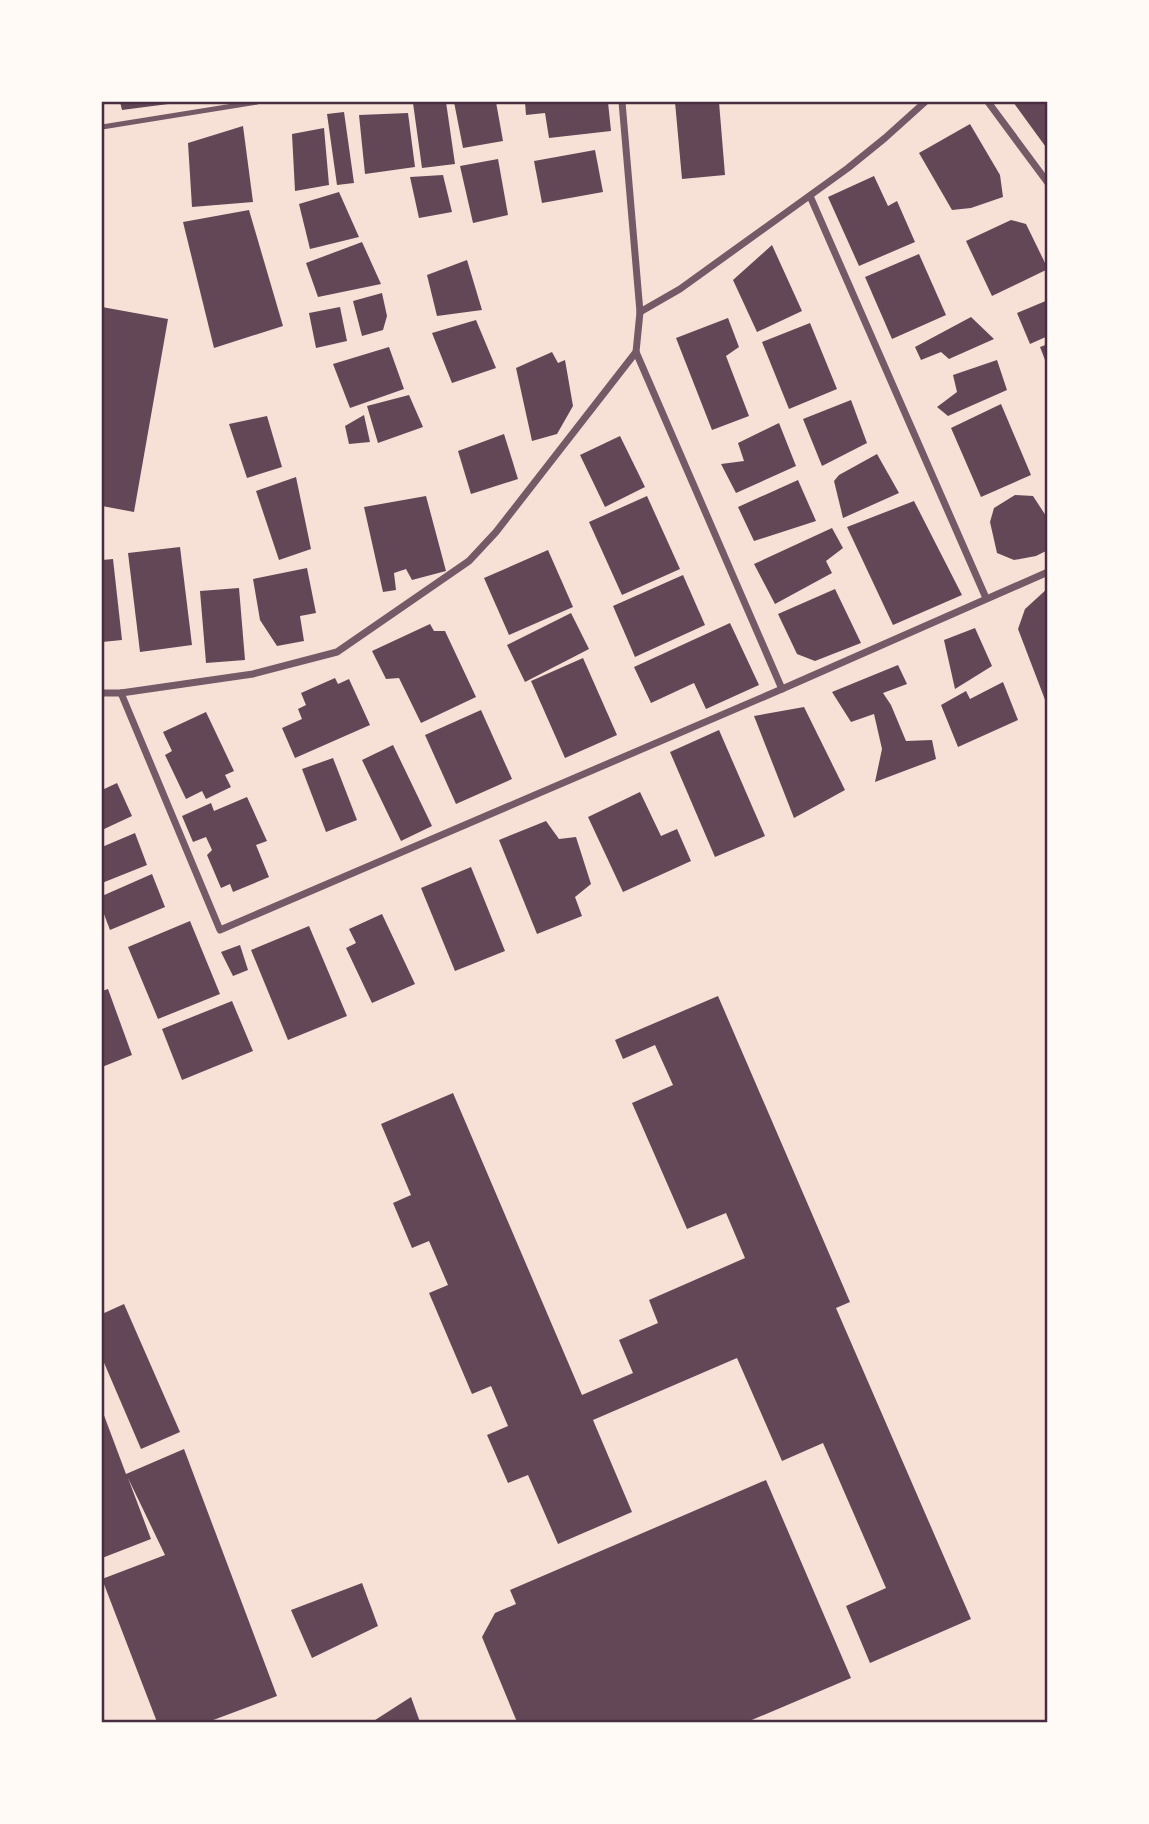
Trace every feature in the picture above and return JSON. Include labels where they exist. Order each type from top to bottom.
[{"type":"street","points":[[622,102],[640,312],[636,352],[782,689]]},
{"type":"street","points":[[640,312],[680,289],[848,168],[925,102]]},
{"type":"street","points":[[988,102],[1048,183]]},
{"type":"street","points":[[810,195],[986,598]]},
{"type":"street","points":[[102,693],[121,693],[253,674],[337,652],[469,561],[496,532],[636,352]]},
{"type":"street","points":[[121,693],[219,930],[1048,572]]},
{"type":"lane","points":[[102,127],[257,102]]},
{"type":"building","points":[[120,102],[175,102],[176,103],[122,110]]},
{"type":"building","points":[[446,102],[455,164],[422,168],[413,103]]},
{"type":"building","points":[[454,102],[496,102],[503,141],[463,148]]},
{"type":"building","points":[[525,102],[608,102],[611,131],[549,138],[545,113],[526,115]]},
{"type":"building","points":[[675,102],[719,102],[725,175],[682,179]]},
{"type":"building","points":[[1013,102],[1048,102],[1048,150]]},
{"type":"building","points":[[344,112],[354,183],[337,185],[327,114]]},
{"type":"building","points":[[408,113],[415,167],[365,174],[359,115]]},
{"type":"building","points":[[970,124],[1000,175],[1003,197],[971,208],[952,210],[919,153]]},
{"type":"building","points":[[243,126],[253,202],[192,207],[188,143]]},
{"type":"building","points":[[324,128],[329,185],[295,191],[292,134]]},
{"type":"building","points":[[595,150],[603,192],[542,203],[534,161]]},
{"type":"building","points":[[498,159],[508,215],[473,223],[460,166]]},
{"type":"building","points":[[443,175],[452,212],[419,218],[410,177]]},
{"type":"building","points":[[874,176],[888,206],[897,201],[915,242],[859,266],[828,197]]},
{"type":"building","points":[[339,192],[359,237],[310,249],[299,204]]},
{"type":"building","points":[[249,210],[283,326],[214,348],[183,222]]},
{"type":"building","points":[[1011,220],[1026,224],[1048,269],[992,296],[966,241]]},
{"type":"building","points":[[362,242],[381,284],[318,297],[306,263]]},
{"type":"building","points":[[772,245],[802,311],[757,332],[733,280]]},
{"type":"building","points":[[919,254],[946,315],[892,339],[865,277]]},
{"type":"building","points":[[467,260],[482,310],[437,316],[427,275]]},
{"type":"building","points":[[382,293],[387,316],[383,330],[362,336],[353,301]]},
{"type":"building","points":[[1048,300],[1048,336],[1030,344],[1017,313]]},
{"type":"building","points":[[102,307],[168,319],[134,512],[102,506]]},
{"type":"building","points":[[340,307],[347,341],[316,348],[309,313]]},
{"type":"building","points":[[971,317],[994,339],[949,359],[941,352],[921,360],[915,347]]},
{"type":"building","points":[[728,318],[739,347],[726,356],[749,416],[712,430],[676,338]]},
{"type":"building","points":[[476,320],[496,368],[452,383],[432,333]]},
{"type":"building","points":[[810,323],[837,389],[789,409],[762,342]]},
{"type":"building","points":[[1048,344],[1048,365],[1047,365],[1040,347]]},
{"type":"building","points":[[389,347],[404,389],[350,408],[333,364]]},
{"type":"building","points":[[552,352],[558,363],[565,360],[573,406],[557,434],[532,441],[516,368]]},
{"type":"building","points":[[997,360],[1007,390],[948,416],[937,407],[957,392],[953,375]]},
{"type":"building","points":[[409,395],[423,427],[378,443],[367,406]]},
{"type":"building","points":[[851,400],[867,443],[822,466],[803,419]]},
{"type":"building","points":[[1001,404],[1031,475],[981,497],[951,428]]},
{"type":"building","points":[[364,415],[370,442],[349,444],[345,426]]},
{"type":"building","points":[[267,416],[282,467],[247,478],[229,424]]},
{"type":"building","points":[[779,423],[796,466],[736,493],[721,464],[744,461],[738,443]]},
{"type":"building","points":[[504,434],[518,479],[471,494],[458,451]]},
{"type":"building","points":[[620,436],[645,487],[605,507],[580,455]]},
{"type":"building","points":[[877,454],[899,493],[843,518],[834,481],[839,475]]},
{"type":"building","points":[[296,477],[311,549],[279,560],[256,491]]},
{"type":"building","points":[[798,480],[816,521],[754,541],[738,507]]},
{"type":"building","points":[[1015,495],[1033,496],[1048,519],[1048,550],[1036,556],[1014,560],[997,553],[990,522],[994,508]]},
{"type":"building","points":[[426,496],[446,571],[412,580],[406,569],[394,573],[396,590],[383,592],[364,507]]},
{"type":"building","points":[[647,496],[680,569],[622,595],[589,522]]},
{"type":"building","points":[[914,501],[962,595],[893,625],[847,527]]},
{"type":"building","points":[[832,528],[843,548],[826,561],[832,573],[775,604],[754,564]]},
{"type":"building","points":[[180,547],[192,645],[140,652],[128,553]]},
{"type":"building","points":[[548,550],[573,607],[509,635],[484,578]]},
{"type":"building","points":[[113,559],[122,640],[102,642],[102,560]]},
{"type":"building","points":[[307,568],[316,613],[300,616],[304,641],[277,646],[260,620],[253,579]]},
{"type":"building","points":[[683,575],[705,625],[635,657],[613,606]]},
{"type":"building","points":[[239,588],[245,660],[206,663],[200,591]]},
{"type":"building","points":[[1048,588],[1047,705],[1018,629],[1025,609]]},
{"type":"building","points":[[835,589],[861,643],[815,661],[797,654],[778,614]]},
{"type":"building","points":[[571,613],[589,649],[525,682],[507,645]]},
{"type":"building","points":[[730,623],[759,685],[706,709],[694,683],[651,703],[634,667]]},
{"type":"building","points":[[430,624],[434,631],[445,631],[476,697],[421,723],[399,678],[386,679],[372,651]]},
{"type":"building","points":[[975,628],[992,666],[955,689],[944,640]]},
{"type":"building","points":[[583,658],[617,735],[565,758],[531,681]]},
{"type":"building","points":[[898,665],[907,684],[883,693],[906,741],[932,740],[936,759],[875,782],[882,749],[874,714],[851,722],[832,692]]},
{"type":"building","points":[[335,678],[338,684],[349,679],[370,725],[295,758],[282,728],[302,719],[298,709],[306,705],[301,693]]},
{"type":"building","points":[[1003,682],[1018,720],[958,747],[941,705],[966,691],[970,699]]},
{"type":"building","points":[[804,707],[845,790],[794,818],[754,716]]},
{"type":"building","points":[[481,710],[512,779],[456,804],[425,735]]},
{"type":"building","points":[[206,712],[234,771],[225,775],[231,787],[206,799],[202,791],[186,799],[165,755],[172,751],[163,732]]},
{"type":"building","points":[[719,730],[765,836],[715,857],[670,752]]},
{"type":"building","points":[[393,745],[432,826],[401,841],[362,760]]},
{"type":"building","points":[[333,758],[357,820],[326,832],[302,769]]},
{"type":"building","points":[[117,783],[132,816],[102,830],[102,790]]},
{"type":"building","points":[[640,792],[661,836],[677,829],[691,861],[623,892],[588,817]]},
{"type":"building","points":[[247,797],[267,841],[256,845],[269,877],[233,892],[230,884],[221,888],[207,855],[212,850],[206,837],[193,842],[182,816],[211,803],[214,811]]},
{"type":"building","points":[[546,821],[559,839],[576,837],[591,884],[575,897],[582,916],[537,934],[499,840]]},
{"type":"building","points":[[135,833],[147,865],[102,883],[102,847]]},
{"type":"building","points":[[471,867],[505,951],[455,971],[421,888]]},
{"type":"building","points":[[152,874],[165,907],[110,930],[102,909],[102,896]]},
{"type":"building","points":[[382,914],[415,984],[372,1003],[346,948],[356,943],[349,929]]},
{"type":"building","points":[[190,921],[220,994],[158,1019],[128,947]]},
{"type":"building","points":[[309,926],[347,1016],[288,1040],[251,950]]},
{"type":"building","points":[[240,945],[248,970],[233,976],[221,952]]},
{"type":"building","points":[[108,989],[132,1055],[102,1067],[102,991]]},
{"type":"building","points":[[718,996],[850,1302],[836,1308],[971,1619],[870,1663],[846,1606],[886,1588],[823,1443],[782,1461],[737,1358],[593,1420],[632,1512],[558,1544],[528,1475],[508,1483],[487,1435],[508,1426],[491,1386],[472,1394],[429,1293],[448,1285],[429,1241],[412,1248],[393,1203],[411,1195],[381,1124],[453,1093],[582,1395],[633,1373],[619,1340],[658,1323],[649,1300],[745,1258],[726,1213],[687,1229],[632,1103],[673,1085],[655,1045],[623,1059],[615,1040]]},
{"type":"building","points":[[232,1001],[253,1051],[182,1080],[162,1029]]},
{"type":"building","points":[[124,1304],[180,1432],[141,1449],[102,1358],[102,1314]]},
{"type":"building","points":[[102,1410],[126,1474],[184,1449],[277,1696],[208,1722],[157,1722],[102,1579],[165,1555],[128,1478],[151,1539],[102,1558]]},
{"type":"building","points":[[766,1480],[851,1678],[747,1722],[517,1722],[482,1637],[495,1613],[516,1604],[510,1590]]},
{"type":"building","points":[[362,1583],[378,1626],[312,1658],[291,1610]]},
{"type":"building","points":[[411,1697],[420,1722],[372,1722]]}]
